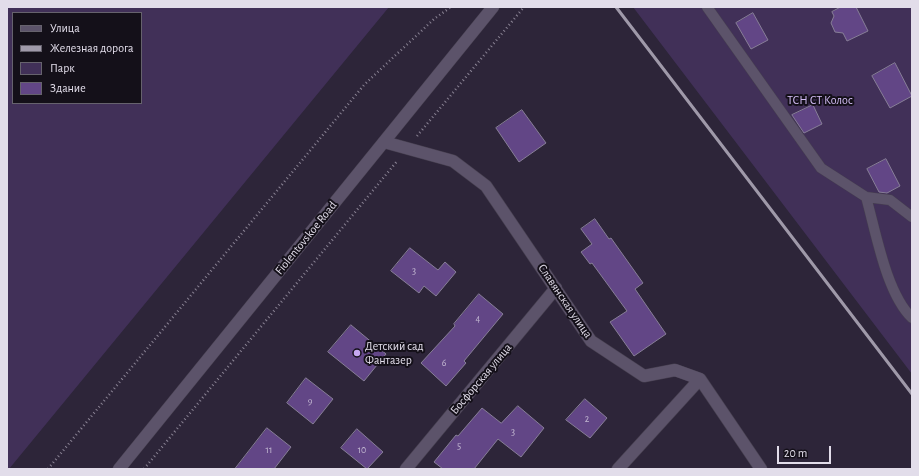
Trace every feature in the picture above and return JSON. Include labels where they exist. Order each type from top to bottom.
[{"type":"street","name":"Fiolentovskoe Road","points":[[119,469],[493,7]]},
{"type":"street","name":"Славянская улица","points":[[384,142],[453,161],[486,186],[591,341],[644,376],[675,370],[700,379]]},
{"type":"street","name":"Босфорская улица","points":[[406,469],[556,288]]},
{"type":"street","points":[[618,469],[700,379],[761,469]]},
{"type":"lane","points":[[707,7],[821,168],[866,197],[890,200],[912,217]]},
{"type":"lane","points":[[866,197],[889,278],[903,309],[912,318]]},
{"type":"path","points":[[48,469],[364,85],[434,19],[451,7]]},
{"type":"path","points":[[144,469],[524,7]]},
{"type":"green space","points":[[7,7],[389,7],[9,469],[7,469]]},
{"type":"green space","name":"ТСН СТ Колос","points":[[633,7],[912,7],[912,374]]},
{"type":"building","points":[[841,7],[856,7],[868,31],[847,41],[843,33],[835,32],[831,23],[834,16],[832,12]]},
{"type":"building","points":[[753,13],[768,40],[751,49],[736,23]]},
{"type":"building","points":[[895,63],[912,96],[890,108],[872,76]]},
{"type":"building","points":[[813,105],[822,124],[804,133],[792,115]]},
{"type":"building","points":[[522,110],[546,143],[519,162],[496,128]]},
{"type":"building","points":[[886,159],[900,186],[887,193],[879,192],[867,169]]},
{"type":"building","points":[[595,219],[609,239],[611,238],[643,283],[635,289],[666,334],[634,356],[610,322],[627,311],[592,263],[590,264],[581,252],[592,244],[581,229]]},
{"type":"building","points":[[410,248],[438,270],[445,262],[456,272],[436,296],[424,286],[419,293],[391,271]]},
{"type":"building","points":[[479,294],[503,314],[464,361],[466,363],[446,386],[421,363],[455,326],[454,324]]},
{"type":"building","name":"Детский сад Фантазер","points":[[351,325],[386,354],[364,381],[328,352]]},
{"type":"building","points":[[306,378],[333,399],[313,424],[287,403]]},
{"type":"building","points":[[585,399],[607,418],[590,438],[566,420]]},
{"type":"building","points":[[518,406],[544,428],[521,457],[498,439],[474,469],[443,469],[434,462],[456,435],[458,436],[482,408],[501,423]]},
{"type":"building","points":[[267,428],[291,447],[274,469],[235,469]]},
{"type":"building","points":[[357,429],[383,452],[367,469],[341,448]]},
{"type":"railway","points":[[616,7],[912,394]]},
{"type":"place","name":"Детский сад Фантазер","points":[[357,353]]}]
